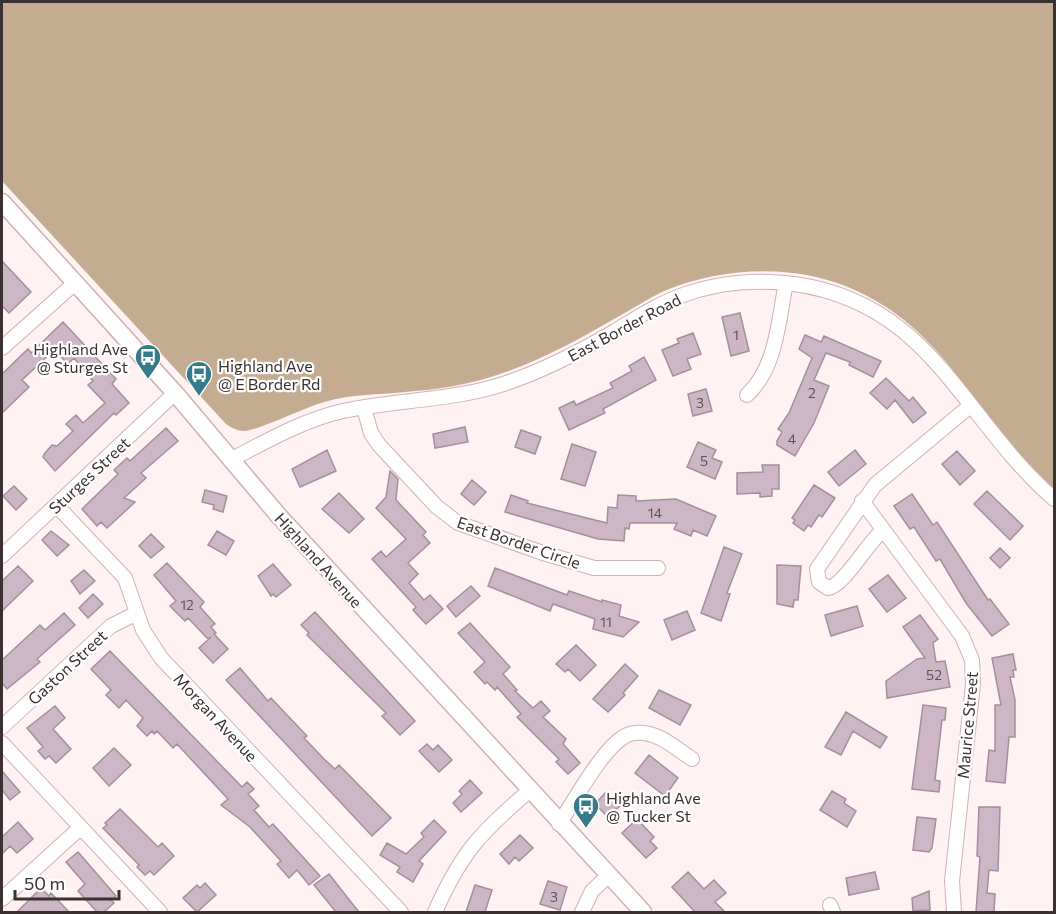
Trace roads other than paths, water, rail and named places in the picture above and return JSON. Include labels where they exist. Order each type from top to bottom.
[{"type":"main road","name":"Highland Avenue","points":[[2,202],[175,393],[230,460],[559,824],[643,912]]},
{"type":"street","name":"East Border Road","points":[[230,460],[293,427],[326,416],[364,408],[444,398],[512,381],[587,348],[650,310],[688,293],[746,282],[786,283],[832,292],[860,302],[891,320],[932,355],[1010,454],[1054,499]]},
{"type":"street","points":[[2,348],[75,283]]},
{"type":"street","points":[[747,395],[761,379],[770,360],[786,283]]},
{"type":"street","name":"Sturges Street","points":[[2,556],[175,393]]},
{"type":"street","points":[[883,530],[867,545],[838,586],[828,588],[819,582],[817,569],[862,501],[882,478],[970,406]]},
{"type":"street","name":"East Border Circle","points":[[364,408],[369,427],[379,445],[437,507],[458,523],[594,568],[658,568]]},
{"type":"street","name":"Maurice Street","points":[[862,501],[957,629],[972,660],[973,684],[952,881],[954,912]]},
{"type":"street","name":"Morgan Avenue","points":[[56,505],[125,578],[146,637],[161,658],[401,912]]},
{"type":"street","name":"Gaston Street","points":[[2,728],[111,626],[137,613]]},
{"type":"street","points":[[559,824],[599,764],[617,741],[626,735],[637,732],[653,735],[692,759]]},
{"type":"street","points":[[2,743],[160,912]]},
{"type":"street","points":[[435,912],[464,855],[487,829],[529,791]]},
{"type":"street","points":[[2,899],[80,828]]},
{"type":"street","points":[[582,912],[592,891],[608,876]]},
{"type":"place","name":"Highland Ave @ Sturges St","points":[[148,380]]},
{"type":"place","name":"Highland Ave @ E Border Rd","points":[[199,397]]},
{"type":"place","name":"Highland Ave @ Tucker St","points":[[586,829]]}]
